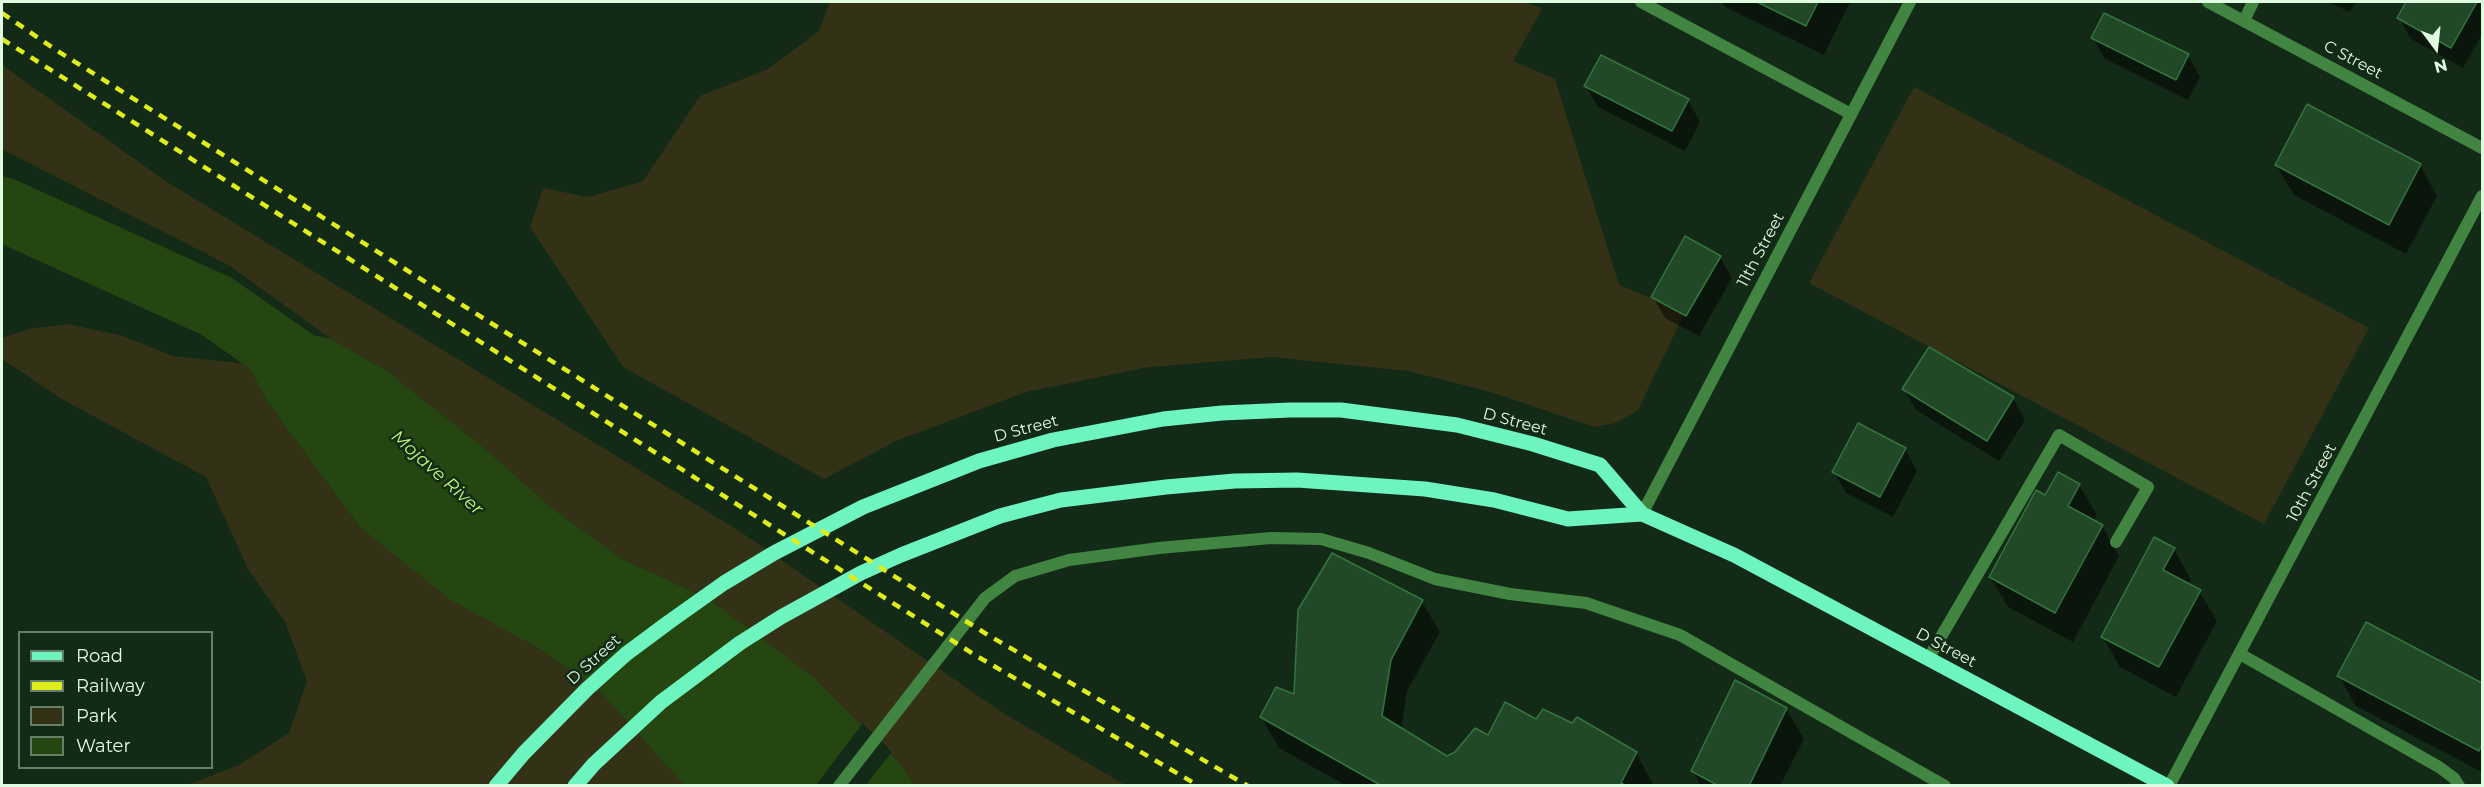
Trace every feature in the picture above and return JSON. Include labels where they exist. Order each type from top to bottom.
[{"type":"main road","name":"D Street","points":[[496,786],[555,721],[611,668],[669,622],[723,583],[814,530],[863,507],[997,456],[1053,440],[1163,419],[1222,413],[1341,410],[1457,425],[1533,444],[1600,465],[1642,514],[1734,555],[2168,786]]},
{"type":"main road","name":"D Street","points":[[574,786],[594,764],[661,702],[740,643],[861,573],[1000,516],[1061,500],[1235,481],[1297,480],[1425,489],[1494,500],[1568,519],[1642,514]]},
{"type":"street","points":[[1641,2],[1851,114]]},
{"type":"street","name":"11th Street","points":[[1642,514],[1910,2]]},
{"type":"street","name":"C Street","points":[[2208,2],[2482,148]]},
{"type":"street","points":[[2244,21],[2253,2]]},
{"type":"street","name":"10th Street","points":[[2168,786],[2482,196]]},
{"type":"street","points":[[1929,659],[2060,435],[2148,487],[2116,542]]},
{"type":"street","points":[[839,786],[985,598],[1015,576],[1069,560],[1160,548],[1271,538],[1321,539],[1369,553],[1435,579],[1510,594],[1586,603],[1680,635],[1945,786]]},
{"type":"street","points":[[2240,654],[2439,767],[2454,778],[2459,786]]},
{"type":"green space","points":[[830,2],[1526,2],[1542,9],[1513,61],[1555,79],[1619,285],[1685,312],[1638,410],[1616,423],[1594,427],[1494,393],[1408,371],[1272,357],[1149,367],[1026,392],[896,441],[824,479],[623,367],[530,227],[543,188],[588,197],[643,181],[700,96],[768,69],[818,32]]},
{"type":"green space","points":[[2,65],[164,180],[741,532],[1003,713],[1125,785],[914,785],[902,766],[707,598],[622,559],[553,509],[483,447],[387,371],[331,339],[230,266],[2,149]]},
{"type":"green space","points":[[1914,87],[2369,328],[2264,524],[1809,283]]},
{"type":"green space","points":[[68,324],[123,336],[173,356],[247,364],[267,401],[359,526],[597,688],[684,785],[188,785],[239,765],[289,733],[307,681],[285,622],[248,569],[206,477],[60,398],[2,359],[2,338],[29,329]]},
{"type":"water","points":[[281,328],[331,339],[387,371],[483,447],[553,509],[622,559],[707,598],[813,677],[902,766],[914,785],[684,785],[597,688],[540,649],[449,599],[359,526],[267,401],[232,336]]},
{"type":"pier","points":[[863,723],[892,752],[865,786],[816,785]]},
{"type":"building","points":[[1757,2],[1818,2],[1806,26]]},
{"type":"building","points":[[2406,2],[2477,2],[2451,48],[2397,18]]},
{"type":"building","points":[[2104,13],[2189,54],[2176,80],[2091,38]]},
{"type":"building","points":[[1601,55],[1689,99],[1672,131],[1584,86]]},
{"type":"building","points":[[2307,104],[2421,164],[2389,225],[2275,165]]},
{"type":"building","points":[[1685,236],[1721,256],[1686,316],[1651,297]]},
{"type":"building","points":[[1929,347],[2014,397],[1987,441],[1902,389]]},
{"type":"building","points":[[1858,423],[1906,448],[1880,497],[1832,472]]},
{"type":"building","points":[[2058,472],[2080,484],[2068,506],[2103,525],[2055,613],[1989,577],[2036,490],[2045,495]]},
{"type":"building","points":[[2154,537],[2175,548],[2163,570],[2201,590],[2159,667],[2101,637]]},
{"type":"building","points":[[1332,553],[1423,600],[1391,660],[1382,716],[1447,756],[1455,752],[1475,728],[1488,735],[1505,702],[1536,719],[1543,709],[1572,723],[1577,717],[1637,752],[1621,783],[1627,786],[1382,786],[1260,717],[1276,687],[1294,694],[1298,610]]},
{"type":"building","points":[[2366,622],[2482,683],[2482,744],[2479,751],[2337,676]]},
{"type":"building","points":[[1735,680],[1787,708],[1749,786],[1719,786],[1691,771]]},
{"type":"waterway","name":"Mojave River","points":[[2,209],[216,306],[328,384]]},
{"type":"railway","points":[[2,13],[56,50],[988,635],[1248,786]]},
{"type":"railway","points":[[2,39],[975,655],[1199,786]]}]
